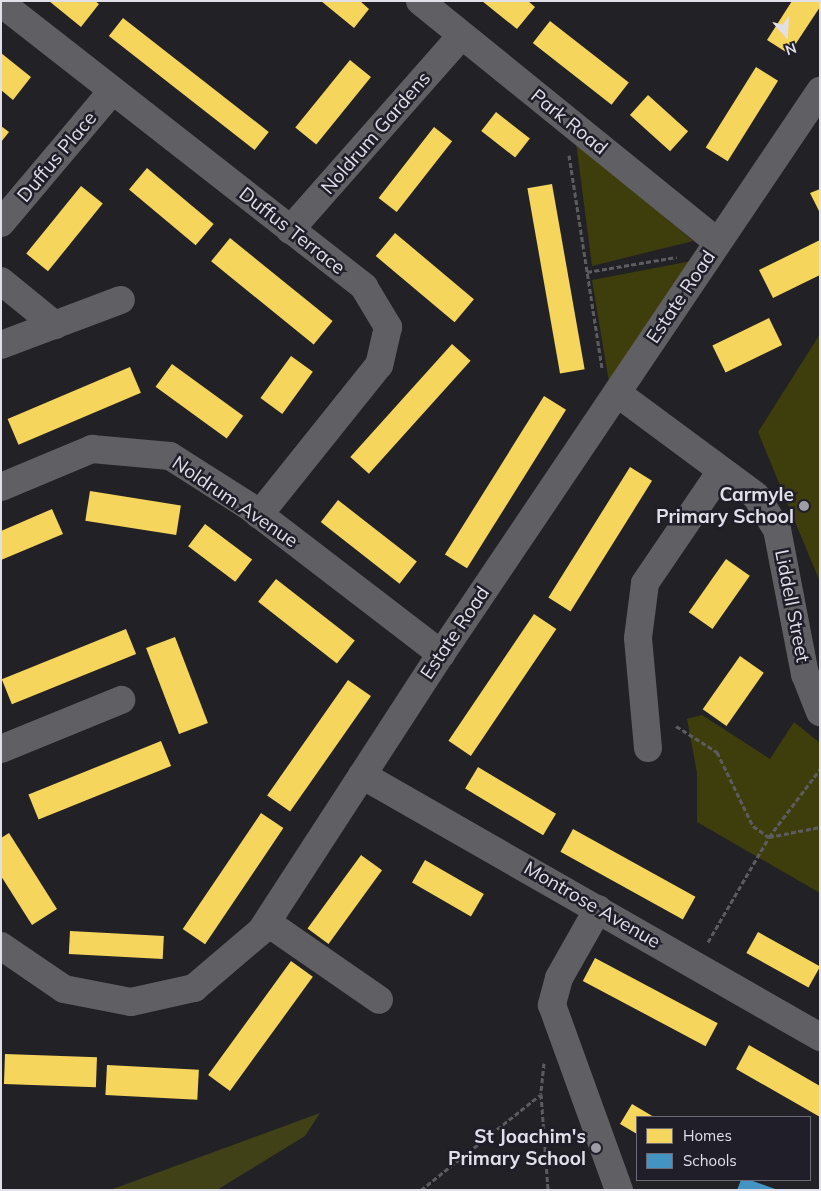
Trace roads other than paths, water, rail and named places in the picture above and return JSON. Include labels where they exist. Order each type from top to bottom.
[{"type":"street","name":"Park Road","points":[[420,1],[563,117],[715,246]]},
{"type":"street","name":"Duffus Terrace","points":[[1,3],[364,286],[388,327],[379,365],[259,515]]},
{"type":"street","name":"Noldrum Gardens","points":[[290,230],[462,36]]},
{"type":"street","name":"Duffus Place","points":[[1,223],[112,91]]},
{"type":"street","name":"Estate Road","points":[[1,946],[64,989],[131,1002],[194,988],[268,923],[441,654],[820,91]]},
{"type":"street","points":[[1,281],[55,325]]},
{"type":"street","points":[[1,345],[121,300]]},
{"type":"street","name":"Liddell Street","points":[[612,399],[722,471],[756,496],[777,529],[805,674],[820,712]]},
{"type":"street","name":"Noldrum Avenue","points":[[1,487],[92,449],[170,456],[259,515],[441,654]]},
{"type":"street","points":[[648,748],[638,638],[645,583],[722,471]]},
{"type":"street","points":[[1,749],[121,700]]},
{"type":"street","name":"Montrose Avenue","points":[[362,775],[820,1037]]},
{"type":"street","points":[[598,909],[558,978],[552,1005],[619,1190]]},
{"type":"street","points":[[268,923],[379,1000]]},
{"type":"place","name":"Carmyle Primary School","points":[[804,506]]},
{"type":"place","name":"St Joachim's Primary School","points":[[596,1148]]}]
